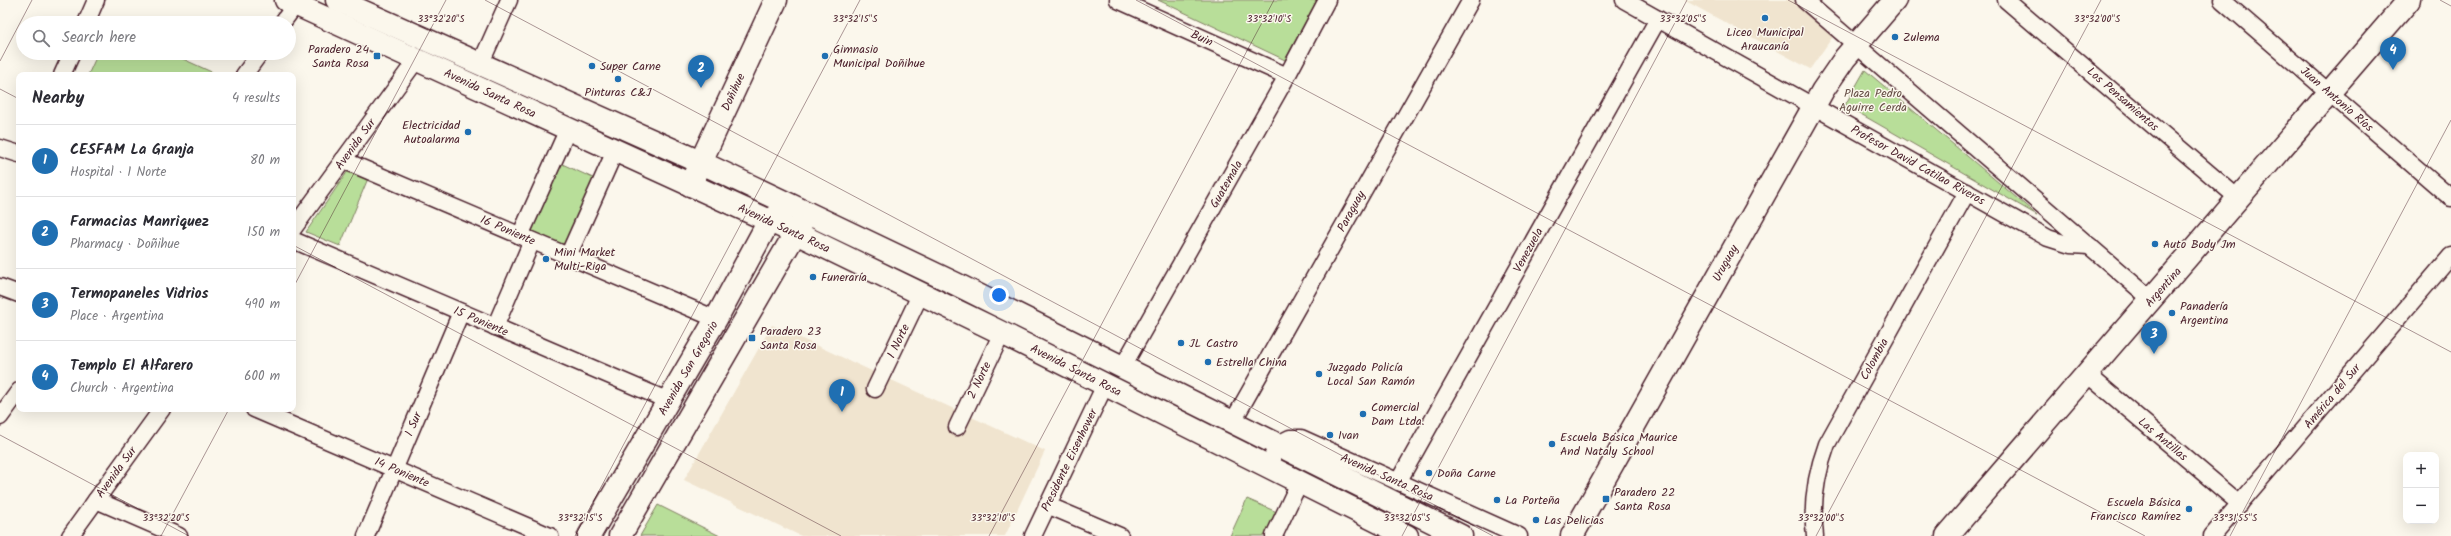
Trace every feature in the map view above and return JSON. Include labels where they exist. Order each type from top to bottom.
[{"type":"main road","name":"Avenida Santa Rosa","points":[[337,0],[700,162],[799,209],[956,284],[1461,536]]},
{"type":"main road","name":"Doñihue","points":[[690,184],[776,0]]},
{"type":"main road","name":"Uruguay","points":[[1572,536],[1813,107],[1834,73],[1894,0]]},
{"type":"main road","name":"Argentina","points":[[1947,536],[2410,0]]},
{"type":"main road","name":"Avenida Santa Rosa","points":[[291,2],[796,233],[1002,333],[1407,536]]},
{"type":"main road","name":"Avenida San Gregorio","points":[[589,536],[716,319],[769,221],[799,209]]},
{"type":"main road","points":[[620,536],[796,233],[799,209]]},
{"type":"street","points":[[89,16],[96,0]]},
{"type":"street","points":[[480,65],[509,0]]},
{"type":"street","name":"Buin","points":[[1118,0],[1287,76]]},
{"type":"street","name":"Guatemala","points":[[1122,368],[1287,76],[1327,0]]},
{"type":"street","name":"Paraguay","points":[[1232,422],[1471,0]]},
{"type":"street","name":"Profesor David Catilao Riveros","points":[[1624,0],[2048,238],[2070,245],[2090,246]]},
{"type":"street","points":[[1804,0],[2152,300]]},
{"type":"street","name":"Los Pensamientos","points":[[2006,0],[2238,199]]},
{"type":"street","name":"Juan Antonio Ríos","points":[[2222,0],[2451,198]]},
{"type":"street","points":[[285,16],[291,2]]},
{"type":"street","name":"Venezuela","points":[[1398,482],[1658,19]]},
{"type":"street","name":"Avenida Sur","points":[[296,225],[417,59]]},
{"type":"street","points":[[63,72],[69,60]]},
{"type":"street","points":[[246,72],[255,60]]},
{"type":"street","points":[[495,327],[526,238],[568,129]]},
{"type":"street","points":[[0,148],[16,153]]},
{"type":"street","points":[[568,256],[616,151]]},
{"type":"street","name":"16 Poniente","points":[[343,160],[716,319]]},
{"type":"street","name":"Colombia","points":[[1815,536],[1815,486],[1827,444],[1967,192]]},
{"type":"street","name":"15 Poniente","points":[[296,241],[669,401]]},
{"type":"street","name":"América del Sur","points":[[2212,536],[2451,256]]},
{"type":"street","points":[[0,288],[16,293]]},
{"type":"street","name":"1 Norte","points":[[875,388],[921,293]]},
{"type":"street","name":"1 Sur","points":[[366,536],[461,312]]},
{"type":"street","name":"2 Norte","points":[[957,427],[1002,333]]},
{"type":"street","name":"Las Antillas","points":[[2087,374],[2240,504]]},
{"type":"street","name":"Presidente Eisenhower","points":[[1033,536],[1105,385]]},
{"type":"street","points":[[0,417],[16,395]]},
{"type":"street","name":"Avenida Sur","points":[[70,536],[160,412]]},
{"type":"street","name":"14 Poniente","points":[[261,412],[550,536]]},
{"type":"street","name":"Avenida Santa Rosa","points":[[1276,445],[1290,438],[1301,438],[1519,536]]},
{"type":"street","points":[[1275,471],[1272,458],[1276,445]]},
{"type":"street","points":[[1274,536],[1299,483]]},
{"type":"street","points":[[96,500],[179,536]]},
{"type":"street","points":[[1047,505],[1120,536]]},
{"type":"shaded area","name":"Liceo Municipal Araucanía","points":[[1684,0],[1793,0],[1834,35],[1810,69]]},
{"type":"shaded area","points":[[772,325],[1045,451],[1005,536],[801,536],[684,480]]},
{"type":"green space","points":[[1158,0],[1317,0],[1285,60]]},
{"type":"green space","points":[[95,60],[185,60],[211,72],[89,72]]},
{"type":"green space","name":"Plaza Pedro Aguirre Cerda","points":[[1865,70],[2037,215],[1845,105]]},
{"type":"green space","points":[[560,163],[606,184],[576,251],[530,231]]},
{"type":"green space","points":[[350,168],[369,176],[340,246],[306,232]]},
{"type":"green space","points":[[1247,499],[1279,513],[1268,536],[1230,536]]},
{"type":"green space","points":[[658,505],[720,536],[640,536]]},
{"type":"place","name":"Liceo Municipal Araucanía","points":[[1765,18]]},
{"type":"place","name":"Zulema","points":[[1895,37]]},
{"type":"place","name":"Paradero 24 Santa Rosa","points":[[377,56]]},
{"type":"place","name":"Gimnasio Municipal Doñihue","points":[[825,56]]},
{"type":"place","name":"Super Carne","points":[[592,66]]},
{"type":"place","name":"Templo El Alfarero","points":[[2393,70]]},
{"type":"place","name":"Pinturas C&J","points":[[618,79]]},
{"type":"place","name":"Farmacias Manriquez","points":[[701,88]]},
{"type":"place","name":"Electricidad Autoalarma","points":[[468,132]]},
{"type":"place","name":"Auto Body Jm","points":[[2155,244]]},
{"type":"place","name":"Mini Market Multi-Riga","points":[[546,259]]},
{"type":"place","name":"Funeraría","points":[[813,277]]},
{"type":"place","name":"Panadería Argentina","points":[[2172,313]]},
{"type":"place","name":"Paradero 23 Santa Rosa","points":[[752,338]]},
{"type":"place","name":"JL Castro","points":[[1181,343]]},
{"type":"place","name":"Termopaneles Vidrios","points":[[2154,354]]},
{"type":"place","name":"Estrella China","points":[[1208,362]]},
{"type":"place","name":"Juzgado Policía Local San Ramón","points":[[1319,374]]},
{"type":"place","name":"CESFAM La Granja","points":[[842,412]]},
{"type":"place","name":"Comercial Dam Ltda.","points":[[1363,414]]},
{"type":"place","name":"Ivan","points":[[1330,435]]},
{"type":"place","name":"Escuela Básica Maurice And Nataly School","points":[[1552,444]]},
{"type":"place","name":"Doña Carne","points":[[1429,473]]},
{"type":"place","name":"Paradero 22 Santa Rosa","points":[[1606,499]]},
{"type":"place","name":"La Porteña","points":[[1497,500]]},
{"type":"place","name":"Escuela Básica Francisco Ramírez","points":[[2189,509]]},
{"type":"place","name":"Las Delicias","points":[[1536,520]]}]
